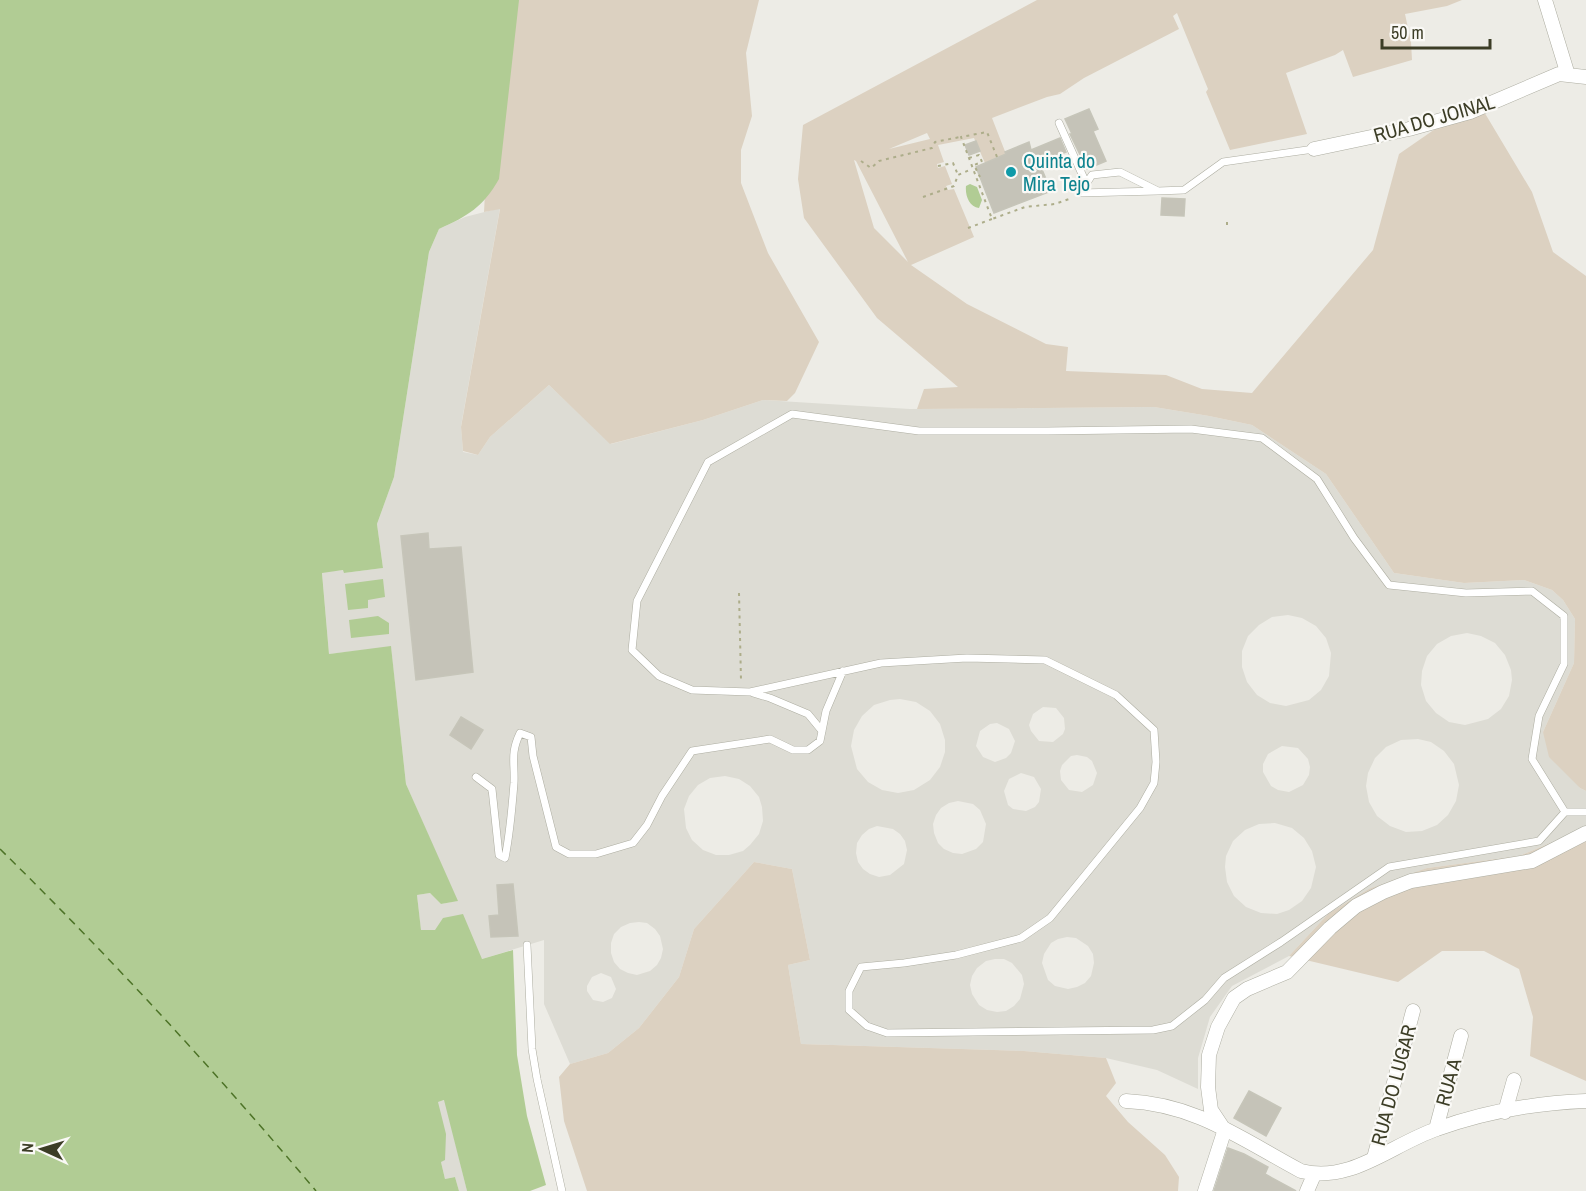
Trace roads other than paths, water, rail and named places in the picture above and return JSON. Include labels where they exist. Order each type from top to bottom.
[{"type":"street","points":[[1545,0],[1568,75]]},
{"type":"street","name":"RUA DO JOINAL","points":[[1314,149],[1409,129],[1470,112],[1559,74],[1586,77]]},
{"type":"street","points":[[1224,1129],[1211,1110],[1208,1087],[1209,1055],[1218,1027],[1234,998],[1247,988],[1287,972],[1330,928],[1356,906],[1383,892],[1411,880],[1532,861],[1586,832]]},
{"type":"street","name":"RUA DO LUGAR","points":[[1374,1158],[1413,1011]]},
{"type":"street","name":"RUA A","points":[[1436,1129],[1461,1036]]},
{"type":"street","points":[[1505,1112],[1514,1080]]},
{"type":"street","points":[[1126,1101],[1149,1102],[1200,1116],[1301,1172],[1314,1175],[1338,1173],[1436,1129],[1551,1103],[1586,1101]]},
{"type":"street","points":[[1205,1191],[1224,1129]]},
{"type":"street","points":[[1307,1191],[1314,1175]]},
{"type":"lane","points":[[1059,123],[1086,183]]},
{"type":"lane","points":[[1158,191],[1120,172],[1092,175],[1080,193],[1158,191],[1184,190],[1223,162],[1314,149]]},
{"type":"lane","points":[[1565,812],[1532,759],[1539,716],[1564,664],[1564,616],[1532,591],[1466,593],[1389,585],[1354,538],[1317,479],[1262,438],[1191,429],[1048,432],[919,431],[792,414],[708,462],[638,601],[632,650],[659,676],[692,690],[750,692],[881,663],[967,658],[1045,660],[1116,695],[1154,730],[1156,762],[1154,783],[1140,808],[1050,918],[1021,938],[956,955],[861,967],[849,991],[849,1010],[867,1026],[887,1033],[1153,1030],[1172,1026],[1205,1000],[1224,978],[1281,942],[1389,867],[1539,841],[1565,812],[1586,812]]},
{"type":"lane","points":[[476,777],[492,789],[499,855],[505,858],[511,827],[514,789],[513,748],[520,733],[531,737],[533,756],[556,847],[570,854],[596,854],[633,843],[647,825],[662,796],[692,751],[770,739],[793,750],[808,750],[820,741],[826,711],[843,671]]},
{"type":"lane","points":[[750,692],[808,714],[822,731]]},
{"type":"lane","points":[[527,945],[534,1059],[562,1191]]},
{"type":"place","name":"Quinta do Mira Tejo","points":[[1011,172]]}]
